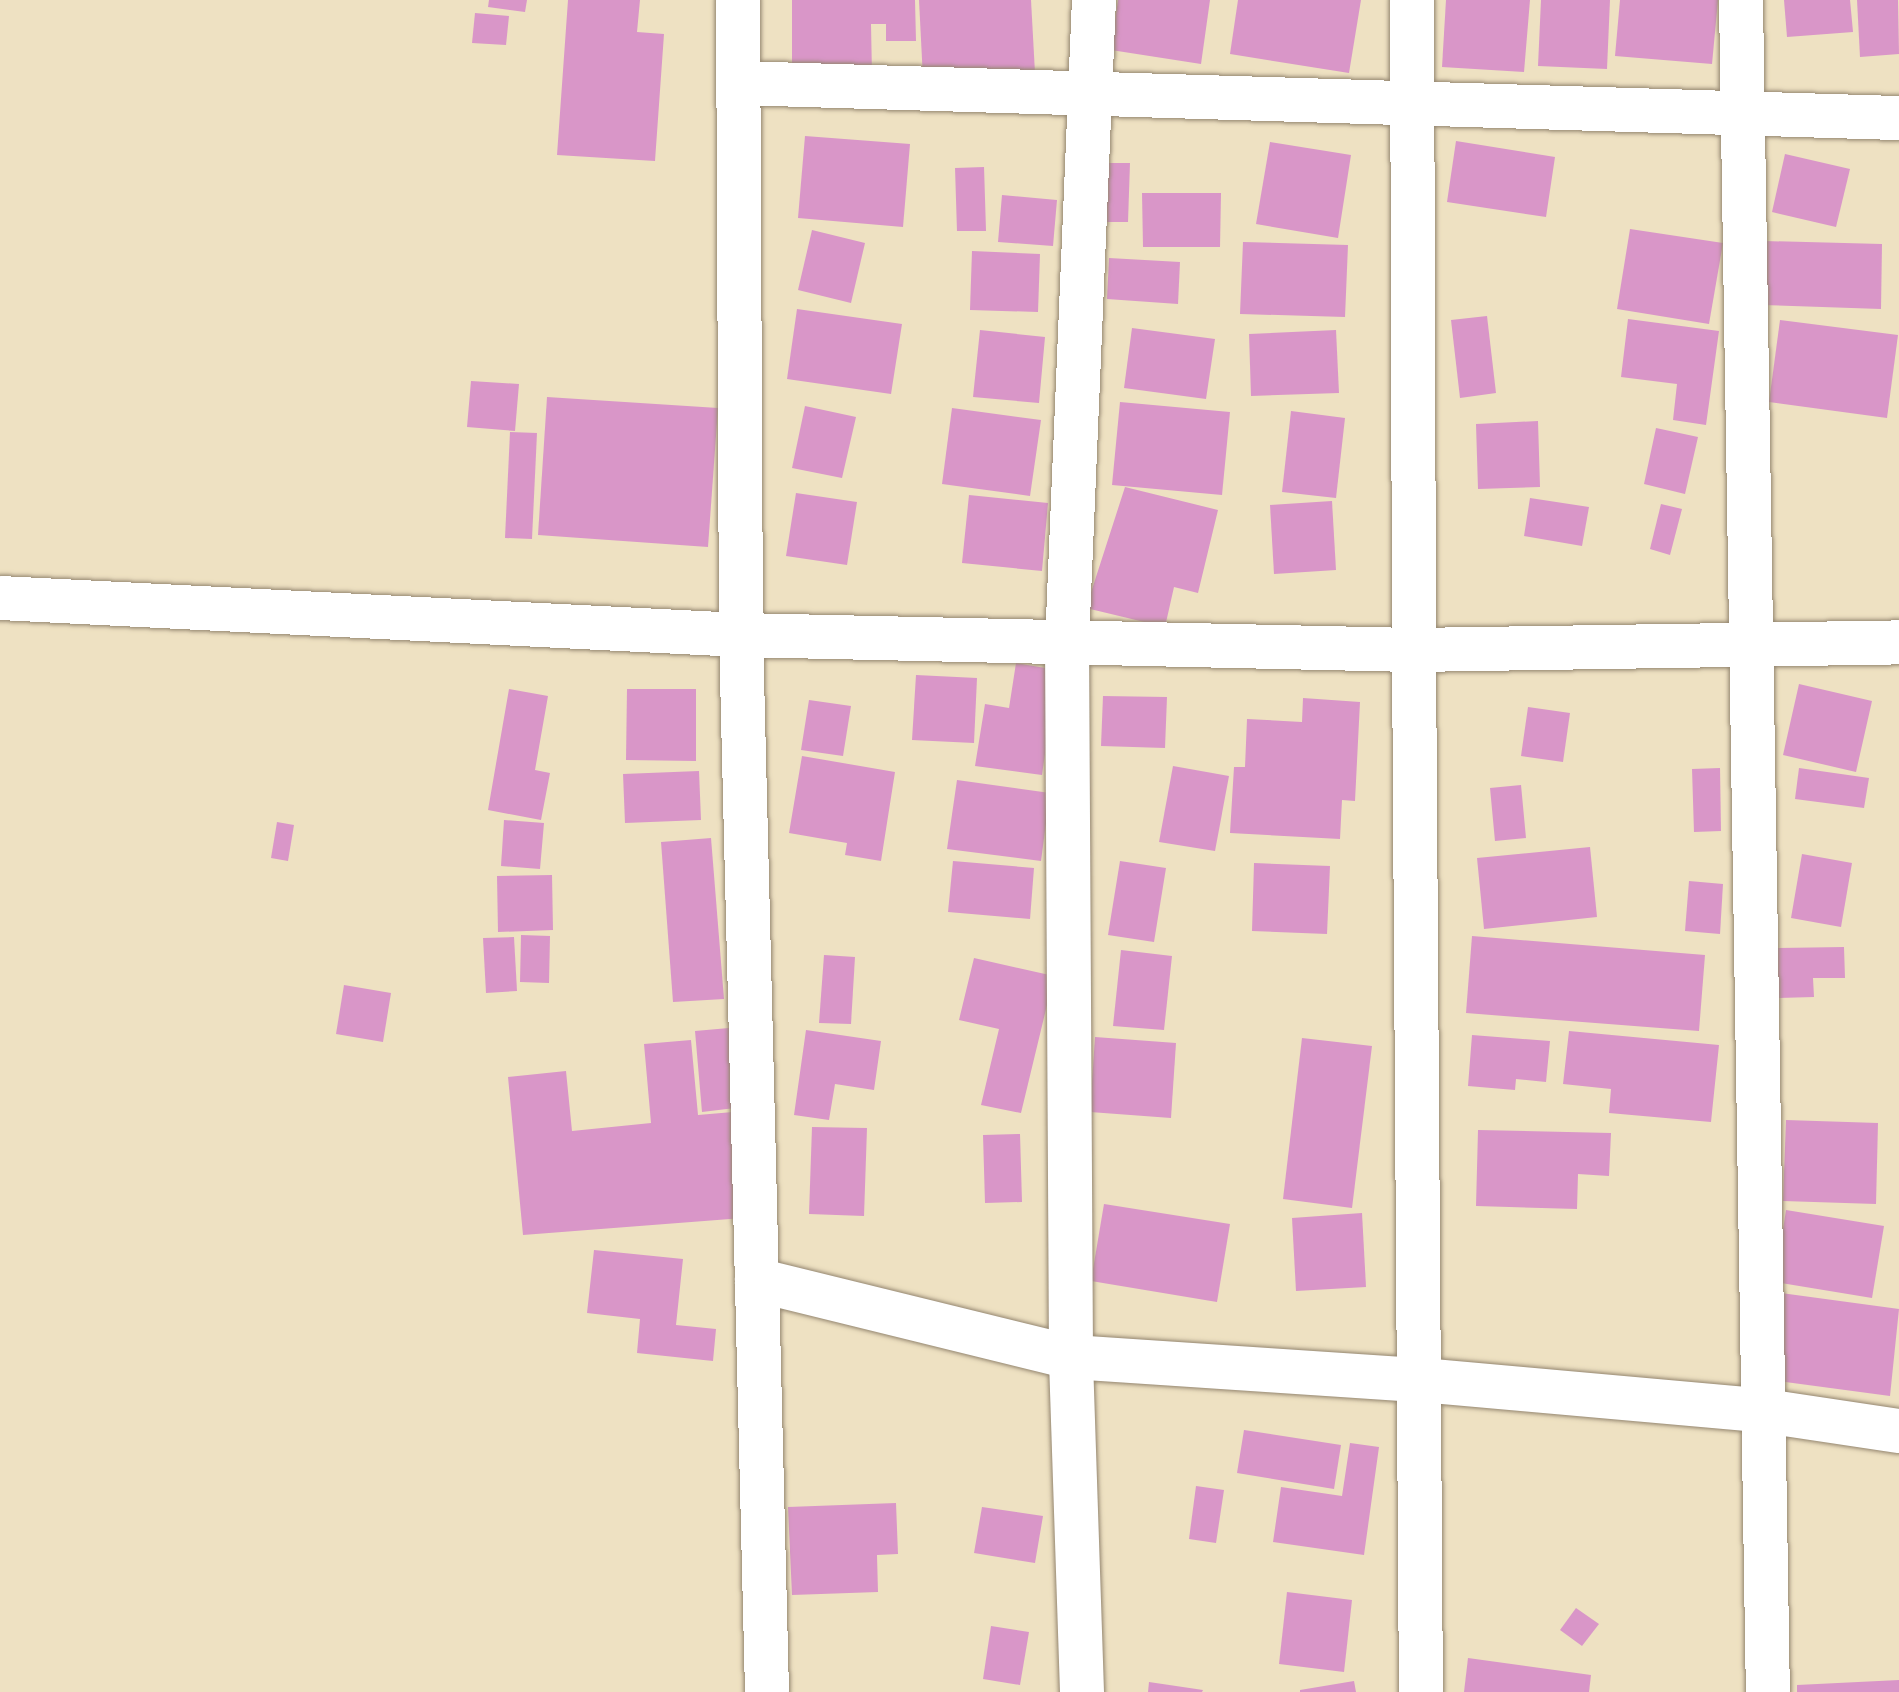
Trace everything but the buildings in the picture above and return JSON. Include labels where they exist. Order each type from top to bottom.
[{"type":"street","points":[[738,0],[741,635],[767,1692]]},
{"type":"street","points":[[1082,1692],[1071,1357],[1067,643],[1093,97],[1094,0]]},
{"type":"street","points":[[1412,0],[1421,1692]]},
{"type":"street","points":[[1741,0],[1768,1692]]},
{"type":"street","points":[[738,83],[1093,97],[1743,111],[1899,118]]},
{"type":"street","points":[[0,598],[741,635],[1067,643],[1414,650],[1899,642]]},
{"type":"street","points":[[757,1280],[1071,1357],[1421,1380],[1765,1411],[1899,1431]]}]
